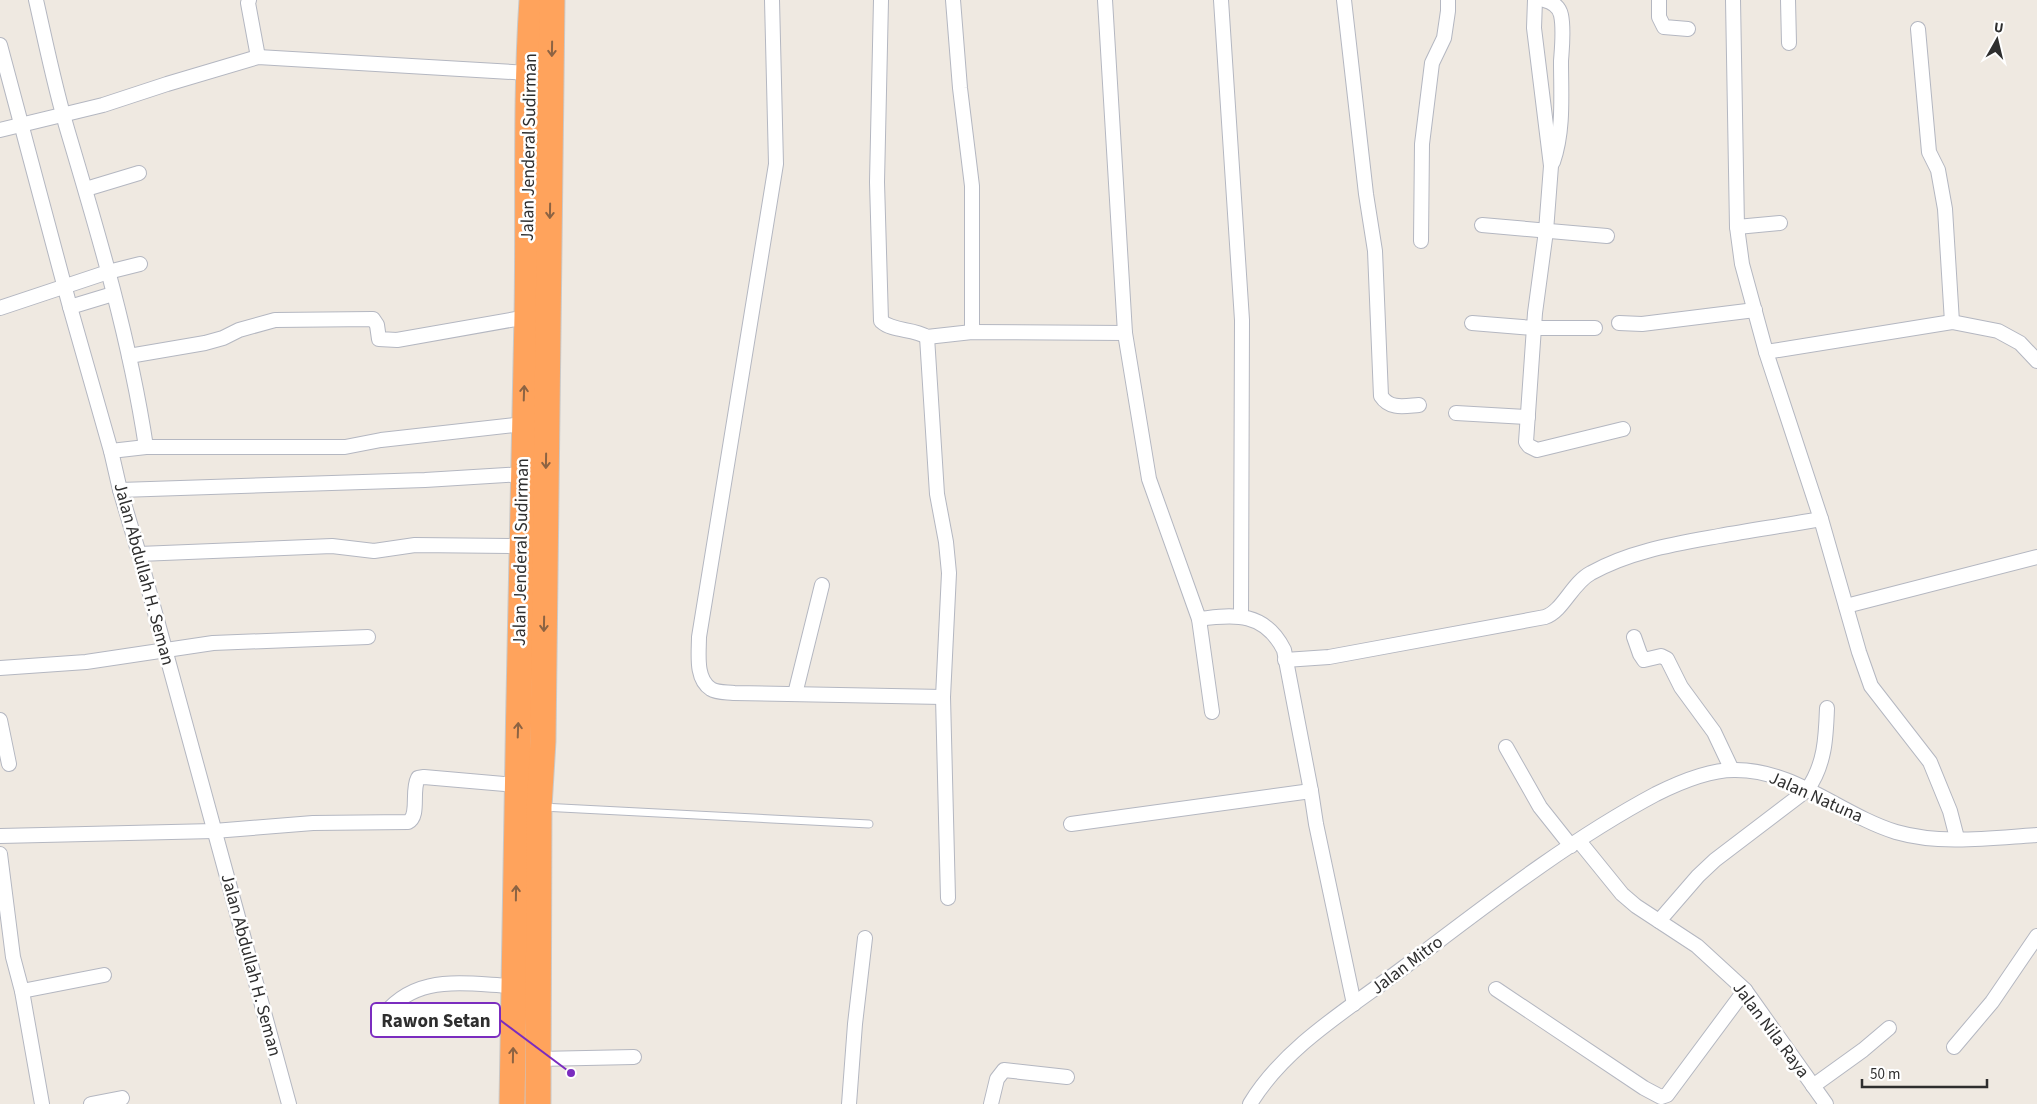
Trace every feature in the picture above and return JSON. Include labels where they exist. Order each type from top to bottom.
[{"type":"highway","name":"Jalan Jenderal Sudirman","points":[[532,0],[529,73],[527,317],[521,546],[539,807],[538,1104]]},
{"type":"highway","name":"Jalan Jenderal Sudirman","points":[[512,1104],[516,785],[531,685],[552,0]]},
{"type":"street","points":[[36,0],[63,113],[86,189],[138,391],[146,447]]},
{"type":"street","points":[[249,0],[258,57]]},
{"type":"street","points":[[772,0],[776,164],[700,629],[699,667],[706,684],[716,691],[943,697]]},
{"type":"street","points":[[881,0],[877,182],[880,319],[884,324],[920,332],[927,337],[972,332],[1125,333]]},
{"type":"street","points":[[952,0],[972,186],[972,332]]},
{"type":"street","points":[[1105,0],[1125,333],[1149,480],[1199,619],[1212,712]]},
{"type":"street","points":[[1221,0],[1242,320],[1241,616]]},
{"type":"street","points":[[1344,0],[1366,194],[1375,251],[1381,396],[1385,402],[1391,405],[1400,407],[1419,405]]},
{"type":"street","points":[[1421,241],[1422,144],[1432,62],[1444,38],[1448,0]]},
{"type":"street","points":[[1535,0],[1534,28],[1551,166],[1546,231],[1534,328],[1526,442],[1537,450],[1623,429]]},
{"type":"street","points":[[1544,0],[1552,2],[1561,14],[1562,34],[1559,140],[1551,166]]},
{"type":"street","points":[[1659,0],[1658,18],[1664,27],[1688,29]]},
{"type":"street","points":[[1733,0],[1737,227],[1742,264],[1766,352],[1821,519],[1871,686],[1930,762],[1950,811],[1957,838]]},
{"type":"street","points":[[1788,0],[1790,44]]},
{"type":"street","points":[[1918,28],[1928,152],[1938,170],[1945,209],[1952,322]]},
{"type":"street","name":"Jalan Abdullah H. Seman","points":[[0,45],[289,1104]]},
{"type":"street","points":[[0,130],[21,123],[103,105],[258,57],[529,73]]},
{"type":"street","points":[[86,189],[139,173]]},
{"type":"street","points":[[1737,227],[1780,223]]},
{"type":"street","points":[[1482,225],[1607,236]]},
{"type":"street","points":[[0,308],[108,272],[140,264]]},
{"type":"street","points":[[70,307],[113,294]]},
{"type":"street","points":[[1619,323],[1642,324],[1755,310]]},
{"type":"street","points":[[129,356],[205,343],[223,338],[239,330],[275,320],[373,320],[377,325],[379,338],[397,340],[527,317]]},
{"type":"street","points":[[1766,352],[1952,322],[1998,331],[2020,343],[2037,361]]},
{"type":"street","points":[[1472,323],[1534,328],[1595,328]]},
{"type":"street","points":[[927,337],[937,494],[946,542],[949,573],[943,697],[948,898]]},
{"type":"street","points":[[1456,413],[1528,417]]},
{"type":"street","points":[[111,451],[146,447],[345,446],[381,440],[523,424]]},
{"type":"street","points":[[120,490],[425,480],[523,474]]},
{"type":"street","points":[[1286,660],[1329,657],[1545,618],[1554,613],[1583,578],[1626,558],[1662,546],[1821,519]]},
{"type":"street","points":[[139,554],[332,546],[374,551],[415,545],[521,546]]},
{"type":"street","points":[[1846,606],[2037,557]]},
{"type":"street","points":[[795,694],[822,585]]},
{"type":"street","points":[[1199,619],[1241,616],[1267,628],[1280,644],[1286,660],[1316,824],[1354,1004]]},
{"type":"street","points":[[0,668],[86,662],[213,642],[368,637]]},
{"type":"street","points":[[1634,637],[1644,660],[1661,656],[1667,659],[1680,686],[1714,732],[1732,770]]},
{"type":"street","points":[[1659,921],[1698,876],[1715,860],[1807,790],[1816,777],[1826,741],[1827,708]]},
{"type":"street","points":[[0,720],[9,764]]},
{"type":"street","name":"Jalan Nila Raya","points":[[1506,747],[1540,807],[1622,894],[1636,906],[1697,946],[1745,990],[1826,1104]]},
{"type":"street","name":"Jalan Natuna","points":[[1575,843],[1615,817],[1658,793],[1690,779],[1732,770],[1755,771],[1773,776],[1807,790],[1856,816],[1896,832],[1930,839],[2037,835]]},
{"type":"street","points":[[0,836],[214,831],[313,823],[408,822],[412,820],[414,815],[415,783],[418,778],[516,785]]},
{"type":"street","points":[[1071,824],[1311,791]]},
{"type":"street","name":"Jalan Mitro","points":[[1250,1104],[1260,1086],[1320,1030],[1478,912],[1575,843]]},
{"type":"street","points":[[0,854],[3,912],[9,930],[13,957],[22,991],[42,1104]]},
{"type":"street","points":[[1954,1047],[1992,1002],[2037,936]]},
{"type":"street","points":[[849,1104],[855,1024],[865,938]]},
{"type":"street","points":[[22,991],[104,975]]},
{"type":"street","points":[[378,1022],[389,1007],[404,995],[426,987],[450,984],[514,986]]},
{"type":"street","points":[[1496,989],[1661,1098],[1667,1095],[1745,990]]},
{"type":"street","points":[[1813,1086],[1863,1050],[1888,1028]]},
{"type":"street","points":[[538,1059],[634,1057]]},
{"type":"street","points":[[991,1104],[996,1079],[1004,1070],[1067,1077]]},
{"type":"street","points":[[91,1104],[122,1098]]},
{"type":"lane","points":[[539,807],[869,824]]},
{"type":"place","name":"Rawon Setan","points":[[571,1073]]}]
